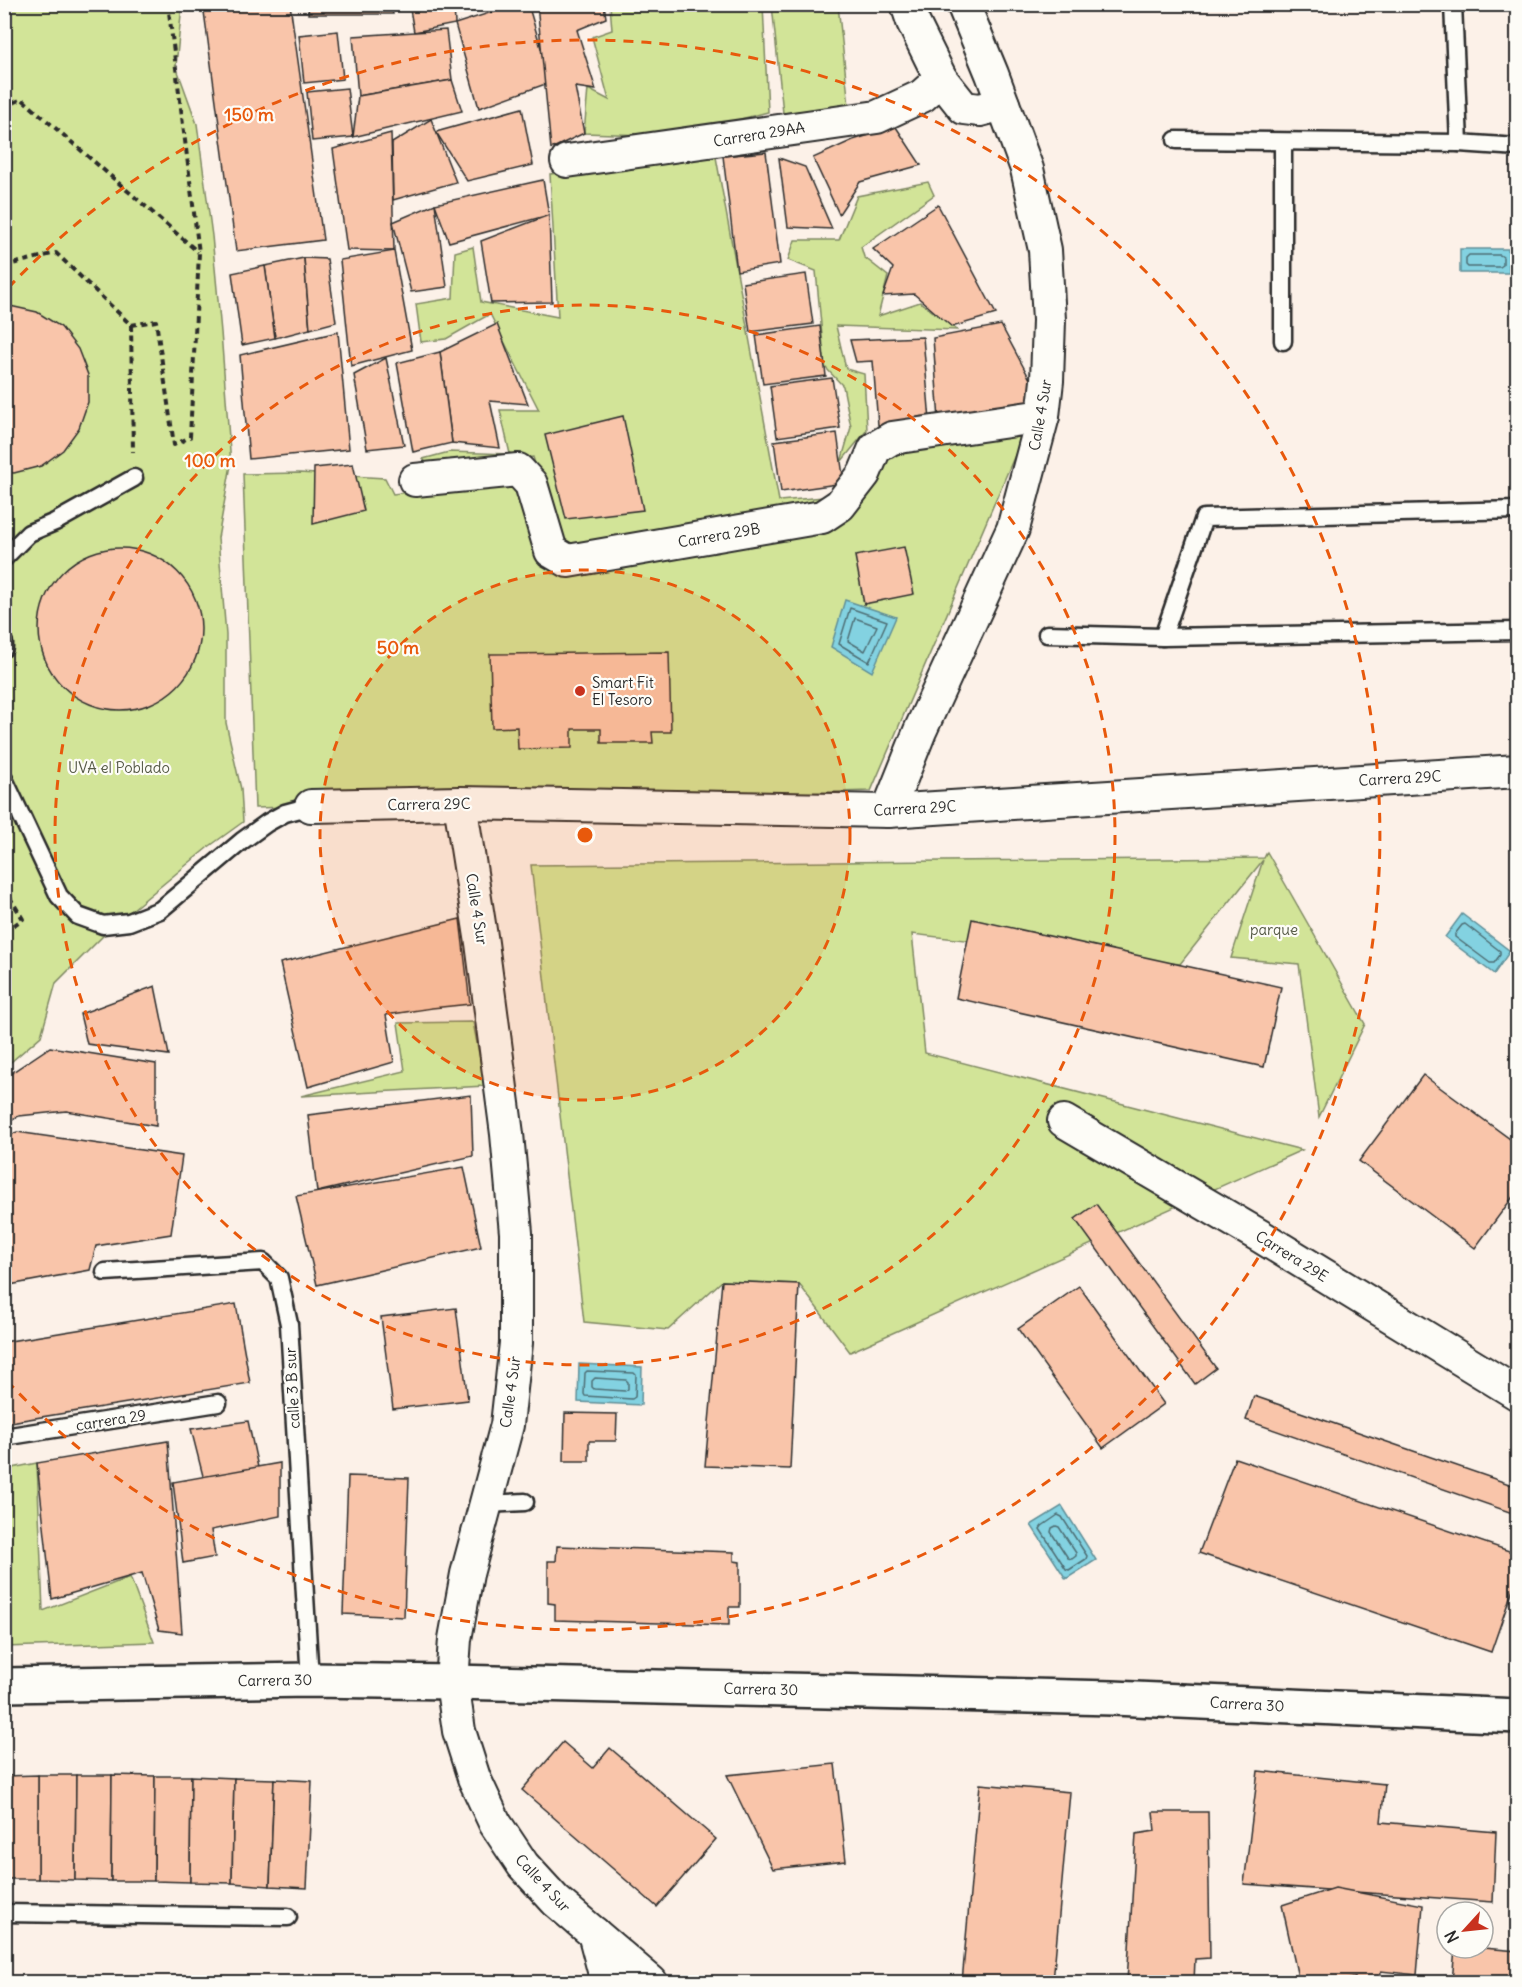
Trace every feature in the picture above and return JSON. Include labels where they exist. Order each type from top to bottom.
[{"type":"street","points":[[907,4],[913,22],[941,79],[964,108],[980,110],[1003,104]]},
{"type":"street","name":"Calle 4 Sur","points":[[888,811],[920,731],[1013,529],[1043,416],[1047,381],[1049,320],[1045,250],[1027,169],[963,4]]},
{"type":"street","name":"Carrera 29AA","points":[[567,161],[877,117],[922,96],[941,79]]},
{"type":"street","name":"Carrera 29B","points":[[416,480],[518,470],[531,484],[551,550],[568,561],[822,517],[840,505],[864,474],[875,448],[892,438],[1043,416]]},
{"type":"street","name":"Carrera 29C","points":[[311,806],[460,803],[888,811],[1518,771]]},
{"type":"street","name":"Calle 4 Sur","points":[[460,803],[484,954],[507,1134],[516,1233],[516,1343],[507,1425],[466,1574],[455,1639],[452,1682],[459,1731],[474,1778],[495,1823],[523,1865],[556,1901],[651,1983]]},
{"type":"street","name":"Carrera 29E","points":[[1064,1121],[1260,1236],[1518,1394]]},
{"type":"street","name":"Carrera 30","points":[[4,1685],[310,1680],[452,1682],[1113,1698],[1518,1716]]},
{"type":"street","points":[[594,1933],[607,1983]]},
{"type":"lane","points":[[1453,4],[1459,143]]},
{"type":"lane","points":[[1176,140],[1283,143],[1459,143],[1518,147]]},
{"type":"lane","points":[[1283,143],[1283,341]]},
{"type":"lane","points":[[4,558],[29,533],[55,522],[134,478]]},
{"type":"lane","points":[[1163,637],[1204,519],[1518,510]]},
{"type":"lane","points":[[1047,634],[1163,637],[1518,631]]},
{"type":"lane","points":[[4,643],[4,648]]},
{"type":"lane","points":[[4,779],[59,896],[78,916],[103,925],[129,922],[160,910],[242,841],[267,823],[285,813],[311,806]]},
{"type":"lane","name":"calle 3 B sur","points":[[105,1272],[263,1262],[279,1278],[289,1324],[310,1680]]},
{"type":"lane","name":"carrera 29","points":[[4,1437],[218,1403]]},
{"type":"lane","points":[[486,1504],[525,1502]]},
{"type":"lane","points":[[4,1913],[288,1917]]},
{"type":"path","points":[[131,326],[156,321],[174,446],[190,437],[199,253],[168,4]]},
{"type":"path","points":[[4,107],[22,99],[199,253]]},
{"type":"path","points":[[4,266],[56,253],[131,326],[134,478]]},
{"type":"path","points":[[4,888],[23,919],[4,932]]},
{"type":"green space","name":"UVA el Poblado","points":[[5,5],[182,5],[176,66],[197,124],[212,236],[231,465],[218,538],[226,635],[226,723],[241,789],[243,822],[207,848],[115,924],[56,983],[41,1036],[5,1067]]},
{"type":"green space","points":[[610,5],[763,5],[768,112],[675,136],[584,133],[588,89],[609,100],[592,37],[612,30]]},
{"type":"green space","points":[[772,5],[838,5],[849,106],[783,113]]},
{"type":"green space","points":[[716,157],[779,501],[825,497],[819,505],[561,550],[533,457],[431,469],[423,459],[449,452],[510,454],[500,410],[539,410],[490,314],[446,339],[421,342],[416,304],[453,298],[455,252],[473,247],[481,302],[558,317],[550,174]]},
{"type":"green space","points":[[928,182],[934,195],[861,247],[864,257],[888,276],[878,316],[920,302],[957,330],[836,326],[846,369],[864,374],[867,430],[841,462],[851,427],[843,386],[825,367],[816,271],[788,260],[795,240],[839,240],[857,196]]},
{"type":"green space","points":[[1024,434],[871,791],[255,808],[243,474],[299,473],[385,478],[393,494],[517,479],[552,574],[826,533],[891,454]]},
{"type":"green space","name":"parque","points":[[1267,852],[1365,1024],[1319,1117],[1299,964],[1231,958],[1263,860],[1180,964],[912,934],[925,1053],[1302,1150],[850,1352],[799,1284],[722,1281],[668,1330],[584,1322],[531,865],[1264,858]]},
{"type":"green space","points":[[473,1022],[485,1086],[301,1096],[405,1071],[398,1023]]},
{"type":"green space","points":[[37,1463],[43,1611],[130,1577],[154,1642],[5,1647],[7,1469]]},
{"type":"water","points":[[1460,249],[1508,249],[1509,273],[1460,273]]},
{"type":"water","points":[[845,600],[896,617],[872,672],[831,647]]},
{"type":"water","points":[[1462,914],[1510,951],[1494,974],[1445,937]]},
{"type":"water","points":[[579,1364],[642,1367],[641,1405],[578,1402]]},
{"type":"water","points":[[1062,1506],[1096,1560],[1066,1579],[1031,1525]]},
{"type":"building","points":[[203,4],[290,4],[323,240],[236,251]]},
{"type":"building","points":[[309,4],[391,4],[393,14],[308,14]]},
{"type":"building","points":[[409,4],[454,4],[455,24],[414,32]]},
{"type":"building","points":[[517,4],[528,4],[551,82],[479,108],[455,24]]},
{"type":"building","points":[[537,4],[604,4],[606,18],[577,30],[596,90],[575,87],[584,133],[551,149]]},
{"type":"building","points":[[446,30],[452,80],[358,96],[353,36]]},
{"type":"building","points":[[338,31],[343,79],[304,83],[299,35]]},
{"type":"building","points":[[452,80],[462,111],[353,137],[358,96]]},
{"type":"building","points":[[347,88],[353,137],[312,141],[307,92]]},
{"type":"building","points":[[522,108],[533,165],[467,181],[436,132]]},
{"type":"building","points":[[431,119],[456,182],[393,200],[392,143]]},
{"type":"building","points":[[896,127],[921,165],[860,182],[839,214],[813,158],[853,140]]},
{"type":"building","points":[[391,133],[394,251],[347,250],[333,149]]},
{"type":"building","points":[[766,152],[780,264],[737,271],[723,156]]},
{"type":"building","points":[[779,158],[805,167],[832,229],[788,227]]},
{"type":"building","points":[[543,180],[549,215],[449,242],[435,204]]},
{"type":"building","points":[[435,204],[447,287],[411,292],[393,222]]},
{"type":"building","points":[[938,205],[996,314],[952,327],[914,294],[883,296],[893,268],[873,249]]},
{"type":"building","points":[[549,215],[552,302],[491,303],[481,241]]},
{"type":"building","points":[[394,251],[412,350],[351,366],[340,260]]},
{"type":"building","points":[[304,258],[310,329],[275,338],[265,266]]},
{"type":"building","points":[[304,258],[327,259],[336,322],[310,329]]},
{"type":"building","points":[[265,266],[275,338],[242,345],[232,273]]},
{"type":"building","points":[[806,274],[813,324],[750,332],[743,283]]},
{"type":"building","points":[[4,306],[37,312],[61,327],[78,349],[88,375],[88,402],[79,428],[63,450],[41,466],[14,473],[4,472]]},
{"type":"building","points":[[497,324],[528,404],[490,401],[500,448],[452,443],[440,352]]},
{"type":"building","points":[[1001,325],[1032,383],[1033,403],[939,420],[933,338]]},
{"type":"building","points":[[820,326],[826,376],[763,384],[756,335]]},
{"type":"building","points":[[338,332],[349,449],[249,459],[240,355]]},
{"type":"building","points":[[923,337],[930,421],[878,425],[873,361],[856,362],[850,340]]},
{"type":"building","points":[[440,352],[452,443],[413,452],[397,363]]},
{"type":"building","points":[[386,358],[404,445],[367,449],[354,375]]},
{"type":"building","points":[[832,378],[840,428],[777,437],[770,386]]},
{"type":"building","points":[[623,416],[643,510],[566,519],[545,435]]},
{"type":"building","points":[[837,433],[844,483],[781,492],[774,441]]},
{"type":"building","points":[[353,464],[364,511],[313,524],[314,468]]},
{"type":"building","points":[[904,547],[914,594],[864,604],[855,556]]},
{"type":"building","points":[[120,548],[136,549],[151,554],[165,561],[177,572],[188,584],[195,598],[200,613],[200,645],[195,660],[188,674],[177,686],[165,697],[151,704],[136,709],[120,710],[104,709],[89,704],[75,697],[63,686],[52,674],[45,660],[40,645],[39,629],[40,613],[45,598],[52,584],[63,572],[75,561],[89,554],[104,549]]},
{"type":"building","name":"Smart Fit El Tesoro","points":[[669,652],[671,732],[652,732],[653,743],[601,743],[601,729],[572,729],[572,748],[518,749],[517,727],[492,728],[490,654]]},
{"type":"building","points":[[460,919],[470,1004],[386,1015],[394,1062],[308,1087],[280,963]]},
{"type":"building","points":[[972,919],[1281,987],[1264,1067],[956,998]]},
{"type":"building","points":[[155,986],[169,1055],[87,1044],[80,1014]]},
{"type":"building","points":[[50,1047],[156,1064],[156,1126],[66,1111],[19,1116],[4,1123],[4,1078]]},
{"type":"building","points":[[1423,1075],[1518,1145],[1518,1190],[1475,1248],[1359,1161]]},
{"type":"building","points":[[471,1095],[473,1156],[317,1192],[308,1115]]},
{"type":"building","points":[[17,1132],[182,1156],[171,1234],[96,1246],[90,1270],[4,1286],[4,1138]]},
{"type":"building","points":[[464,1167],[481,1247],[317,1285],[296,1196]]},
{"type":"building","points":[[1096,1204],[1216,1368],[1195,1384],[1075,1219]]},
{"type":"building","points":[[722,1281],[799,1284],[790,1469],[705,1466]]},
{"type":"building","points":[[1079,1286],[1164,1404],[1103,1448],[1018,1329]]},
{"type":"building","points":[[236,1304],[250,1383],[4,1423],[4,1342]]},
{"type":"building","points":[[456,1308],[468,1400],[393,1409],[381,1317]]},
{"type":"building","points":[[1254,1396],[1518,1487],[1518,1515],[1246,1420]]},
{"type":"building","points":[[565,1413],[617,1414],[616,1441],[589,1441],[589,1461],[564,1461]]},
{"type":"building","points":[[248,1421],[259,1472],[204,1480],[191,1429]]},
{"type":"building","points":[[168,1441],[182,1633],[159,1630],[142,1573],[52,1599],[37,1463]]},
{"type":"building","points":[[1235,1458],[1518,1554],[1518,1574],[1491,1652],[1199,1553]]},
{"type":"building","points":[[280,1463],[280,1516],[211,1530],[215,1557],[183,1563],[173,1482]]},
{"type":"building","points":[[4,1469],[7,1469],[6,1501],[4,1501]]},
{"type":"building","points":[[348,1476],[409,1478],[404,1617],[343,1614]]},
{"type":"building","points":[[4,1501],[6,1501],[6,1548],[4,1548]]},
{"type":"building","points":[[557,1546],[734,1552],[734,1561],[740,1562],[740,1607],[729,1607],[729,1625],[555,1620],[555,1604],[548,1603],[548,1561],[556,1561]]},
{"type":"building","points":[[563,1742],[593,1768],[610,1748],[716,1839],[657,1907],[522,1790]]},
{"type":"building","points":[[835,1764],[846,1861],[773,1869],[727,1775]]},
{"type":"building","points":[[1258,1771],[1385,1784],[1381,1822],[1496,1832],[1493,1900],[1244,1884]]},
{"type":"building","points":[[38,1775],[76,1775],[75,1880],[38,1879]]},
{"type":"building","points":[[38,1775],[38,1879],[4,1879],[5,1776]]},
{"type":"building","points":[[76,1775],[112,1775],[111,1881],[75,1880]]},
{"type":"building","points":[[112,1775],[155,1776],[154,1881],[111,1881]]},
{"type":"building","points":[[155,1776],[191,1776],[190,1882],[154,1881]]},
{"type":"building","points":[[191,1776],[234,1778],[232,1883],[190,1882]]},
{"type":"building","points":[[234,1778],[274,1779],[270,1886],[232,1883]]},
{"type":"building","points":[[274,1779],[312,1781],[307,1888],[270,1886]]},
{"type":"building","points":[[980,1784],[1070,1792],[1053,1982],[962,1982]]},
{"type":"building","points":[[1153,1812],[1208,1812],[1210,1958],[1195,1959],[1194,1982],[1127,1982],[1136,1834],[1155,1831]]},
{"type":"building","points":[[1335,1888],[1423,1905],[1417,1975],[1381,1971],[1380,1982],[1356,1982],[1355,1978],[1337,1982],[1299,1982],[1282,1905]]},
{"type":"building","points":[[1495,1949],[1518,1951],[1518,1982],[1452,1982],[1454,1960],[1495,1960]]},
{"type":"place","name":"Smart Fit El Tesoro","points":[[580,691]]}]
